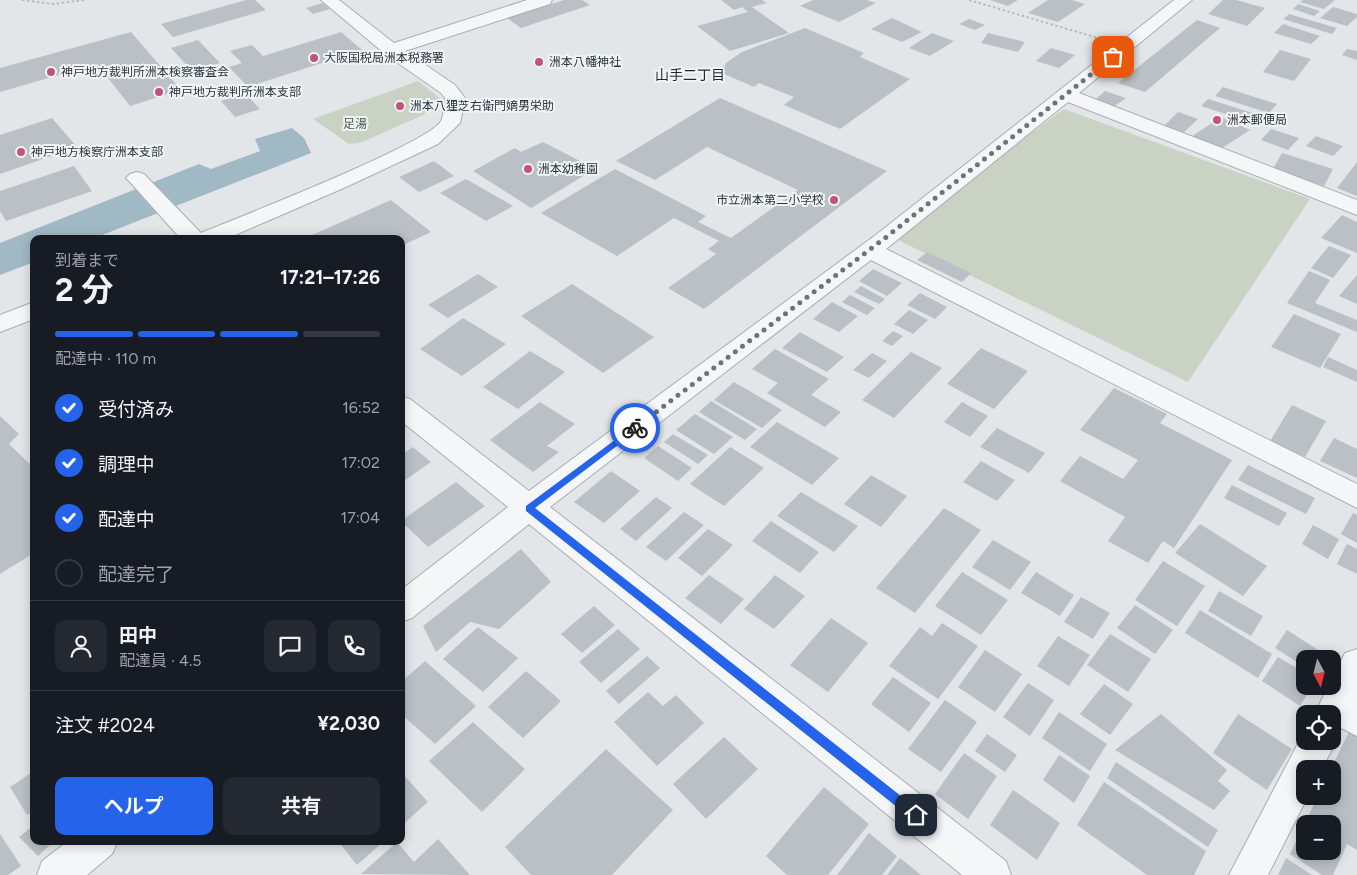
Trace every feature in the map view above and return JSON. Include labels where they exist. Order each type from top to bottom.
[{"type":"street","points":[[216,235],[339,183],[431,140],[450,123],[455,98],[448,89],[391,50],[329,0]]},
{"type":"street","points":[[391,50],[544,0]]},
{"type":"street","points":[[405,605],[868,250],[1067,95],[1184,0]]},
{"type":"street","points":[[1067,95],[1357,208]]},
{"type":"street","points":[[137,178],[190,235]]},
{"type":"street","points":[[868,250],[1357,497]]},
{"type":"street","points":[[0,324],[30,312]]},
{"type":"street","points":[[405,409],[992,875]]},
{"type":"street","points":[[1342,713],[1357,664]]},
{"type":"street","points":[[1248,875],[1313,750]]},
{"type":"street","points":[[56,875],[94,845]]},
{"type":"path","points":[[22,0],[35,4],[55,5],[84,0]]},
{"type":"path","points":[[969,0],[1126,46]]},
{"type":"green space","name":"足湯","points":[[418,81],[440,98],[423,115],[360,143],[349,144],[313,119]]},
{"type":"green space","points":[[1064,109],[1310,199],[1188,382],[890,236]]},
{"type":"water","points":[[292,128],[304,138],[311,153],[102,235],[30,235],[30,264],[0,275],[0,243],[199,164],[211,169],[260,151],[255,139]]},
{"type":"building","points":[[246,0],[255,0],[266,10],[173,37],[161,24]]},
{"type":"building","points":[[564,0],[582,0],[590,5],[521,28],[507,18]]},
{"type":"building","points":[[721,0],[762,0],[767,3],[752,7],[789,33],[730,51],[697,26],[748,12],[742,7],[734,10]]},
{"type":"building","points":[[813,0],[867,0],[876,3],[839,22],[800,6]]},
{"type":"building","points":[[990,0],[1018,0],[1008,6]]},
{"type":"building","points":[[1048,0],[1072,0],[1085,4],[1058,22],[1028,13]]},
{"type":"building","points":[[1223,0],[1236,0],[1265,8],[1247,26],[1208,14]]},
{"type":"building","points":[[1303,0],[1335,0],[1324,9],[1300,2]]},
{"type":"building","points":[[323,3],[330,9],[313,14],[306,8]]},
{"type":"building","points":[[1298,4],[1320,11],[1314,16],[1293,9]]},
{"type":"building","points":[[1333,7],[1357,14],[1357,17],[1347,26],[1320,18]]},
{"type":"building","points":[[1289,14],[1337,28],[1332,34],[1283,19]]},
{"type":"building","points":[[892,18],[922,32],[902,42],[871,29]]},
{"type":"building","points":[[969,19],[985,25],[975,30],[959,24]]},
{"type":"building","points":[[1197,20],[1220,28],[1145,92],[1118,83]]},
{"type":"building","points":[[1283,24],[1320,36],[1311,44],[1274,33]]},
{"type":"building","points":[[805,28],[864,53],[860,57],[910,79],[840,129],[784,105],[794,97],[759,83],[754,87],[722,73],[726,63],[742,52]]},
{"type":"building","points":[[131,32],[181,90],[130,106],[97,64],[0,92],[0,68]]},
{"type":"building","points":[[341,32],[362,50],[248,87],[229,67],[242,63],[230,51],[252,45],[263,56]]},
{"type":"building","points":[[932,33],[954,41],[930,56],[909,48]]},
{"type":"building","points":[[988,33],[1025,42],[1018,52],[981,43]]},
{"type":"building","points":[[198,40],[220,63],[192,71],[171,48]]},
{"type":"building","points":[[1051,48],[1075,55],[1059,68],[1036,61]]},
{"type":"building","points":[[1347,49],[1357,51],[1357,60],[1342,55]]},
{"type":"building","points":[[1280,50],[1311,59],[1294,81],[1263,72]]},
{"type":"building","points":[[1223,87],[1277,104],[1269,113],[1215,96]]},
{"type":"building","points":[[1105,91],[1126,98],[1109,110],[1091,103]]},
{"type":"building","points":[[245,93],[260,109],[235,117],[221,101]]},
{"type":"building","points":[[720,98],[887,171],[704,309],[668,288],[716,254],[708,249],[719,241],[674,218],[617,256],[541,213],[615,169],[706,216],[698,222],[731,238],[798,190],[707,147],[655,180],[616,161]]},
{"type":"building","points":[[1208,99],[1259,115],[1253,123],[1201,106]]},
{"type":"building","points":[[1178,112],[1198,119],[1181,135],[1162,128]]},
{"type":"building","points":[[1221,117],[1250,130],[1219,150],[1191,137]]},
{"type":"building","points":[[52,118],[77,147],[0,174],[0,135]]},
{"type":"building","points":[[1271,129],[1299,138],[1288,150],[1261,140]]},
{"type":"building","points":[[1316,136],[1343,146],[1333,156],[1306,146]]},
{"type":"building","points":[[543,142],[582,162],[581,166],[588,173],[531,208],[473,171],[515,148],[521,152]]},
{"type":"building","points":[[1282,153],[1333,169],[1324,186],[1273,169]]},
{"type":"building","points":[[434,161],[454,176],[419,192],[399,177]]},
{"type":"building","points":[[1357,162],[1357,196],[1337,188]]},
{"type":"building","points":[[74,166],[92,191],[6,221],[0,211],[0,191]]},
{"type":"building","points":[[466,179],[513,206],[486,221],[440,193]]},
{"type":"building","points":[[391,200],[431,232],[405,244],[405,235],[312,235]]},
{"type":"building","points":[[1342,215],[1357,222],[1357,253],[1321,238]]},
{"type":"building","points":[[1329,246],[1351,255],[1333,278],[1311,268]]},
{"type":"building","points":[[927,252],[971,273],[962,282],[917,260]]},
{"type":"building","points":[[873,269],[902,283],[887,296],[859,281]]},
{"type":"building","points":[[1309,271],[1330,280],[1315,303],[1357,320],[1357,332],[1287,303]]},
{"type":"building","points":[[478,274],[498,287],[448,318],[428,305]]},
{"type":"building","points":[[1357,275],[1357,304],[1339,296]]},
{"type":"building","points":[[572,284],[654,337],[603,373],[521,316]]},
{"type":"building","points":[[861,286],[885,299],[879,304],[854,292]]},
{"type":"building","points":[[920,293],[947,307],[935,319],[907,305]]},
{"type":"building","points":[[850,295],[875,308],[867,315],[842,302]]},
{"type":"building","points":[[832,302],[858,316],[839,332],[813,319]]},
{"type":"building","points":[[909,310],[928,320],[913,334],[894,324]]},
{"type":"building","points":[[1294,314],[1341,334],[1320,368],[1271,347]]},
{"type":"building","points":[[463,318],[506,344],[462,376],[420,349]]},
{"type":"building","points":[[893,331],[903,336],[892,346],[882,341]]},
{"type":"building","points":[[800,332],[844,357],[827,372],[782,348]]},
{"type":"building","points":[[981,348],[1028,371],[994,409],[947,384]]},
{"type":"building","points":[[775,349],[829,379],[811,395],[841,412],[825,427],[767,393],[778,383],[752,369]]},
{"type":"building","points":[[530,351],[565,372],[518,409],[483,387]]},
{"type":"building","points":[[911,352],[942,368],[894,418],[862,400]]},
{"type":"building","points":[[872,353],[887,361],[869,378],[853,370]]},
{"type":"building","points":[[1328,357],[1357,370],[1357,382],[1323,367]]},
{"type":"building","points":[[734,382],[782,410],[762,428],[714,400]]},
{"type":"building","points":[[1114,388],[1167,414],[1160,423],[1232,460],[1174,548],[1163,541],[1148,563],[1108,541],[1125,517],[1060,481],[1080,456],[1123,479],[1138,460],[1080,430]]},
{"type":"building","points":[[711,401],[757,429],[745,440],[699,412]]},
{"type":"building","points":[[540,402],[575,424],[547,446],[559,452],[533,472],[490,440]]},
{"type":"building","points":[[962,402],[988,416],[970,437],[944,422]]},
{"type":"building","points":[[1292,405],[1326,421],[1305,457],[1270,441]]},
{"type":"building","points":[[695,414],[733,437],[714,454],[676,430]]},
{"type":"building","points":[[0,416],[19,434],[9,444],[30,464],[30,555],[0,574]]},
{"type":"building","points":[[777,422],[839,458],[812,485],[750,447]]},
{"type":"building","points":[[997,428],[1045,453],[1029,473],[980,447]]},
{"type":"building","points":[[673,434],[708,455],[698,464],[664,442]]},
{"type":"building","points":[[1334,438],[1357,449],[1357,478],[1320,461]]},
{"type":"building","points":[[658,446],[692,468],[678,481],[644,458]]},
{"type":"building","points":[[413,447],[431,462],[405,480],[405,452]]},
{"type":"building","points":[[730,447],[764,468],[724,506],[690,484]]},
{"type":"building","points":[[981,461],[1015,480],[997,501],[963,482]]},
{"type":"building","points":[[1248,465],[1315,498],[1306,514],[1238,480]]},
{"type":"building","points":[[611,471],[640,491],[604,523],[574,502]]},
{"type":"building","points":[[871,475],[907,496],[881,527],[844,504]]},
{"type":"building","points":[[456,482],[485,506],[428,547],[405,525],[405,518]]},
{"type":"building","points":[[1232,485],[1287,513],[1279,526],[1224,498]]},
{"type":"building","points":[[801,492],[858,526],[834,552],[777,516]]},
{"type":"building","points":[[656,497],[672,508],[636,541],[620,529]]},
{"type":"building","points":[[944,508],[981,530],[915,613],[876,588]]},
{"type":"building","points":[[684,512],[704,525],[666,561],[646,547]]},
{"type":"building","points":[[1353,513],[1357,515],[1357,543],[1341,534]]},
{"type":"building","points":[[771,521],[819,552],[800,573],[752,541]]},
{"type":"building","points":[[1200,524],[1267,566],[1243,596],[1175,553]]},
{"type":"building","points":[[1313,525],[1339,539],[1328,559],[1302,544]]},
{"type":"building","points":[[708,529],[733,545],[702,576],[678,558]]},
{"type":"building","points":[[993,540],[1031,562],[1010,590],[972,567]]},
{"type":"building","points":[[1347,544],[1357,549],[1357,574],[1337,564]]},
{"type":"building","points":[[521,549],[551,582],[499,629],[470,622],[436,652],[423,626]]},
{"type":"building","points":[[1163,561],[1205,586],[1177,626],[1135,600]]},
{"type":"building","points":[[962,572],[1008,600],[981,635],[935,606]]},
{"type":"building","points":[[1036,572],[1074,595],[1060,616],[1021,593]]},
{"type":"building","points":[[709,575],[744,599],[721,624],[685,598]]},
{"type":"building","points":[[775,575],[805,596],[774,629],[744,609]]},
{"type":"building","points":[[1219,591],[1263,616],[1251,636],[1208,611]]},
{"type":"building","points":[[1081,597],[1110,613],[1093,639],[1064,622]]},
{"type":"building","points":[[1135,605],[1173,630],[1155,654],[1117,628]]},
{"type":"building","points":[[594,606],[615,625],[582,653],[561,634]]},
{"type":"building","points":[[1200,610],[1272,654],[1258,678],[1185,633]]},
{"type":"building","points":[[831,618],[868,643],[828,692],[790,665]]},
{"type":"building","points":[[942,623],[978,646],[938,699],[889,666],[920,627],[932,636]]},
{"type":"building","points":[[478,627],[518,658],[483,692],[443,659]]},
{"type":"building","points":[[618,629],[640,649],[601,683],[579,662]]},
{"type":"building","points":[[1287,630],[1318,650],[1296,650],[1296,661],[1275,648]]},
{"type":"building","points":[[1110,634],[1151,659],[1128,692],[1087,665]]},
{"type":"building","points":[[1058,636],[1090,655],[1069,686],[1037,666]]},
{"type":"building","points":[[985,650],[1022,674],[995,712],[958,687]]},
{"type":"building","points":[[647,656],[660,668],[619,704],[606,691]]},
{"type":"building","points":[[1278,657],[1296,668],[1296,695],[1307,695],[1301,705],[1298,705],[1262,681]]},
{"type":"building","points":[[425,661],[476,706],[435,744],[405,718],[405,678]]},
{"type":"building","points":[[526,671],[561,701],[523,738],[488,707]]},
{"type":"building","points":[[893,677],[931,703],[909,732],[871,704]]},
{"type":"building","points":[[1028,683],[1054,700],[1030,736],[1003,717]]},
{"type":"building","points":[[1104,684],[1133,704],[1110,735],[1080,714]]},
{"type":"building","points":[[648,692],[663,706],[676,695],[704,723],[657,766],[614,722]]},
{"type":"building","points":[[945,700],[977,722],[941,772],[908,749]]},
{"type":"building","points":[[1059,712],[1107,744],[1090,771],[1042,738]]},
{"type":"building","points":[[1161,714],[1227,770],[1218,781],[1230,791],[1214,810],[1115,750]]},
{"type":"building","points":[[1238,714],[1292,749],[1267,790],[1213,753]]},
{"type":"building","points":[[473,722],[525,769],[482,812],[429,761]]},
{"type":"building","points":[[1350,730],[1357,735],[1357,850],[1347,844],[1341,857],[1341,815],[1309,815],[1314,805],[1341,805],[1341,760],[1335,760]]},
{"type":"building","points":[[987,734],[1017,755],[1005,772],[975,751]]},
{"type":"building","points":[[724,737],[758,769],[706,819],[673,784]]},
{"type":"building","points":[[606,749],[673,810],[612,875],[531,875],[505,847]]},
{"type":"building","points":[[964,753],[997,776],[968,819],[935,794]]},
{"type":"building","points":[[1059,755],[1090,776],[1074,803],[1043,780]]},
{"type":"building","points":[[1116,762],[1218,830],[1208,847],[1107,778]]},
{"type":"building","points":[[30,774],[30,813],[27,815],[10,787]]},
{"type":"building","points":[[405,776],[428,802],[405,822]]},
{"type":"building","points":[[1104,782],[1206,851],[1194,875],[1147,875],[1077,825]]},
{"type":"building","points":[[824,787],[869,824],[828,875],[787,875],[766,856]]},
{"type":"building","points":[[1013,790],[1060,823],[1037,860],[990,825]]},
{"type":"building","points":[[30,828],[30,845],[50,845],[38,856],[19,837]]},
{"type":"building","points":[[869,833],[897,856],[882,875],[837,875]]},
{"type":"building","points":[[0,834],[21,866],[8,875],[0,875]]},
{"type":"building","points":[[438,839],[470,875],[361,874],[394,845],[400,845],[414,862]]},
{"type":"building","points":[[1296,842],[1296,858],[1290,854]]},
{"type":"building","points":[[341,845],[380,845],[357,865]]},
{"type":"building","points":[[900,858],[921,875],[887,875]]},
{"type":"building","points":[[1286,858],[1312,875],[1278,875]]},
{"type":"building","points":[[1299,860],[1340,860],[1333,875],[1322,875]]},
{"type":"way so far","points":[[635,428],[885,238],[1074,90],[1113,57]]},
{"type":"place","name":"大阪国税局洲本税務署","points":[[314,58]]},
{"type":"place","name":"洲本八幡神社","points":[[539,62]]},
{"type":"place","name":"神戸地方裁判所洲本検察審査会","points":[[51,72]]},
{"type":"place","name":"神戸地方裁判所洲本支部","points":[[159,92]]},
{"type":"place","name":"洲本八狸芝右衛門嫡男栄助","points":[[400,106]]},
{"type":"place","name":"洲本郵便局","points":[[1217,120]]},
{"type":"place","name":"神戸地方検察庁洲本支部","points":[[21,152]]},
{"type":"place","name":"洲本幼稚園","points":[[528,169]]},
{"type":"place","name":"市立洲本第二小学校","points":[[834,200]]},
{"type":"district","name":"山手二丁目","points":[[690,75]]},
{"type":"route","points":[[635,428],[529,508],[916,815]]}]
